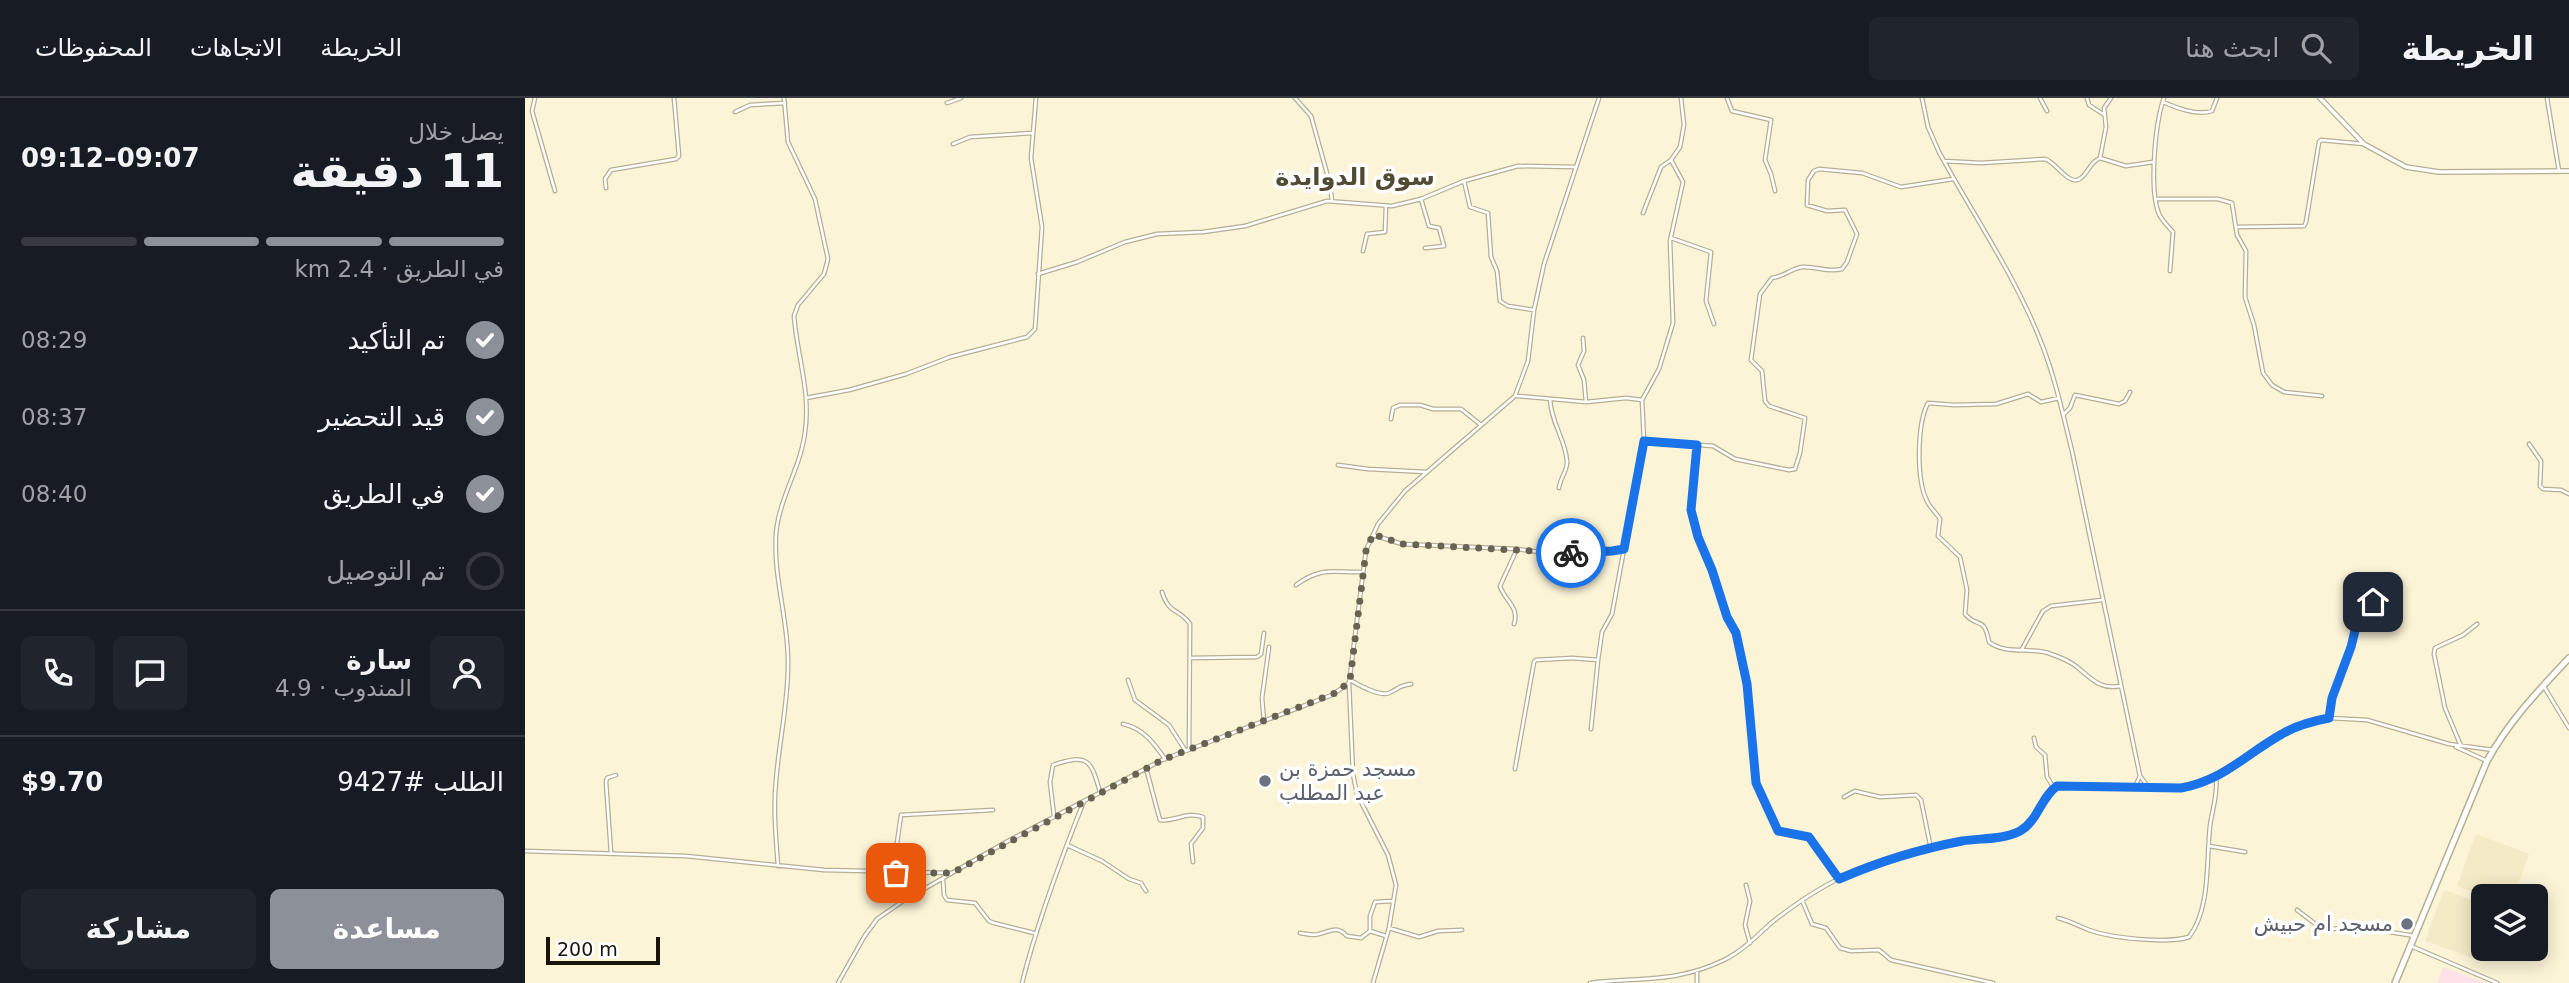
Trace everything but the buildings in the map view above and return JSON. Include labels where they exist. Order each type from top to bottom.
[{"type":"highway","points":[[2395,983],[2487,761],[2511,721],[2569,658]]},
{"type":"street","points":[[535,98],[532,111],[555,191]]},
{"type":"street","points":[[606,188],[605,179],[611,170],[677,159],[679,156],[674,98]]},
{"type":"street","points":[[778,866],[775,797],[788,664],[786,629],[776,566],[776,538],[778,518],[805,436],[806,398],[794,314],[798,305],[824,274],[828,259],[815,199],[788,142],[784,98]]},
{"type":"street","points":[[947,103],[961,98]]},
{"type":"street","points":[[806,398],[849,390],[906,374],[950,357],[1027,337],[1035,329],[1042,220],[1034,179],[1032,134],[1036,98]]},
{"type":"street","points":[[1295,98],[1311,116],[1330,184],[1332,201]]},
{"type":"street","points":[[1373,983],[1389,928],[1396,884],[1393,867],[1354,784],[1349,682],[1366,551],[1373,534],[1390,509],[1426,472],[1515,396],[1528,361],[1534,310],[1544,264],[1599,98]]},
{"type":"street","points":[[1643,213],[1661,167],[1671,160],[1680,146],[1684,125],[1681,98]]},
{"type":"street","points":[[1727,98],[1732,111],[1770,120],[1765,160],[1775,191]]},
{"type":"street","points":[[1922,98],[1931,134],[1944,162],[2020,295],[2042,344],[2063,415],[2140,776],[2149,788]]},
{"type":"street","points":[[2040,98],[2047,111]]},
{"type":"street","points":[[2087,98],[2089,105],[2103,115]]},
{"type":"street","points":[[2100,158],[2106,127],[2103,115],[2105,105],[2111,98]]},
{"type":"street","points":[[2170,271],[2173,232],[2161,218],[2156,199],[2157,126],[2163,100],[2182,109],[2206,113],[2214,108],[2217,98]]},
{"type":"street","points":[[2320,98],[2364,144],[2396,163],[2425,171],[2569,171]]},
{"type":"street","points":[[2547,98],[2559,171]]},
{"type":"street","points":[[735,112],[750,105],[785,103]]},
{"type":"street","points":[[953,144],[980,136],[1032,134]]},
{"type":"street","points":[[2236,227],[2304,226],[2307,222],[2319,142],[2364,144]]},
{"type":"street","points":[[1944,162],[1991,163],[2045,159],[2054,163],[2068,178],[2076,180],[2082,178],[2090,163],[2100,158],[2126,166],[2155,161]]},
{"type":"street","points":[[1591,729],[1602,632],[1612,614],[1644,441],[1642,400],[1659,369],[1673,323],[1669,271],[1671,238],[1683,182],[1671,160]]},
{"type":"street","points":[[1038,274],[1077,262],[1125,242],[1157,234],[1220,231],[1332,201],[1386,206],[1421,199],[1464,181],[1518,166],[1576,167]]},
{"type":"street","points":[[1644,441],[1713,446],[1735,460],[1789,470],[1797,467],[1805,418],[1769,406],[1765,401],[1762,370],[1751,363],[1750,357],[1756,307],[1767,282],[1772,278],[1786,276],[1800,267],[1828,271],[1842,269],[1856,241],[1855,226],[1847,211],[1827,211],[1807,205],[1810,174],[1819,169],[1861,173],[1901,187],[1954,178]]},
{"type":"street","points":[[1464,181],[1470,207],[1488,213],[1492,263],[1497,271],[1500,301],[1508,306],[1534,310]]},
{"type":"street","points":[[1421,199],[1429,226],[1439,228],[1444,246],[1425,248]]},
{"type":"street","points":[[2156,199],[2228,201],[2233,207],[2236,227],[2246,251],[2245,296],[2265,379],[2284,392],[2322,396]]},
{"type":"street","points":[[1363,251],[1367,234],[1385,232],[1386,206]]},
{"type":"street","points":[[1671,238],[1711,252],[1706,301],[1714,324]]},
{"type":"street","points":[[1583,338],[1584,351],[1578,365],[1584,380],[1586,402]]},
{"type":"street","points":[[2063,415],[2070,408],[2075,395],[2119,404],[2125,401],[2130,393]]},
{"type":"street","points":[[2059,398],[2041,401],[2028,394],[1996,404],[1954,405],[1928,402],[1920,441],[1922,484],[1926,501],[1940,519],[1938,536],[1960,556],[1967,590],[1965,614],[1972,621],[1983,624],[1988,630],[1989,642],[1993,646],[2047,653],[2068,662],[2102,687],[2120,687]]},
{"type":"street","points":[[1515,396],[1586,402],[1642,400]]},
{"type":"street","points":[[1550,399],[1551,415],[1568,462],[1559,488]]},
{"type":"street","points":[[1391,419],[1394,408],[1401,405],[1420,405],[1433,409],[1461,409],[1481,425]]},
{"type":"street","points":[[2529,444],[2541,461],[2540,486],[2569,494]]},
{"type":"street","points":[[1697,445],[1691,510],[1727,617],[1736,633],[1747,684],[1756,783],[1778,831],[1809,837],[1839,879]]},
{"type":"street","points":[[1338,465],[1426,472]]},
{"type":"street","points":[[1373,534],[1402,544],[1566,553],[1624,549]]},
{"type":"street","points":[[1514,624],[1516,618],[1513,606],[1501,592],[1500,586],[1517,549]]},
{"type":"street","points":[[1296,585],[1321,571],[1363,572]]},
{"type":"street","points":[[1163,592],[1168,607],[1183,616],[1189,624],[1187,750]]},
{"type":"street","points":[[2022,649],[2043,611],[2050,606],[2102,600]]},
{"type":"street","points":[[2329,718],[2332,698],[2351,647],[2362,602],[2373,602]]},
{"type":"street","points":[[2461,746],[2445,708],[2434,654],[2435,648],[2463,635],[2477,624]]},
{"type":"street","points":[[1190,658],[1257,657],[1261,654],[1264,633]]},
{"type":"street","points":[[1264,722],[1262,698],[1269,647]]},
{"type":"street","points":[[1515,769],[1534,662],[1548,658],[1598,660]]},
{"type":"street","points":[[1128,680],[1135,700],[1169,725],[1187,750]]},
{"type":"street","points":[[1349,682],[1381,693],[1389,693],[1399,685],[1411,684]]},
{"type":"street","points":[[838,983],[877,919],[943,878],[1146,768],[1332,695],[1349,682]]},
{"type":"street","points":[[2543,685],[2569,728]]},
{"type":"street","points":[[1593,983],[1656,980],[1697,971],[1725,960],[1802,900],[1875,863],[1961,841],[2009,835],[2021,830],[2038,813],[2054,788],[2063,785],[2181,788],[2198,785],[2227,772],[2284,733],[2306,723],[2329,718],[2367,720],[2449,744],[2493,750]]},
{"type":"street","points":[[1123,724],[1143,732],[1165,759]]},
{"type":"street","points":[[2034,738],[2035,746],[2045,755],[2047,774],[2054,788]]},
{"type":"street","points":[[2449,744],[2487,761]]},
{"type":"street","points":[[1054,817],[1050,782],[1053,765],[1077,760],[1090,764],[1094,767],[1100,792]]},
{"type":"street","points":[[1146,768],[1160,820],[1184,815],[1203,817],[1203,828],[1191,844],[1193,862]]},
{"type":"street","points":[[611,853],[606,780],[617,775]]},
{"type":"street","points":[[2134,788],[2140,776]]},
{"type":"street","points":[[2059,918],[2088,930],[2126,937],[2160,940],[2189,937],[2200,911],[2217,792],[2216,777]]},
{"type":"street","points":[[1844,797],[1855,791],[1880,797],[1916,795],[1921,800],[1931,849]]},
{"type":"street","points":[[1021,983],[1034,933],[1084,801]]},
{"type":"street","points":[[922,873],[921,870],[905,868],[899,864],[897,843],[901,815],[993,810]]},
{"type":"street","points":[[1067,845],[1102,860],[1129,879],[1142,883],[1146,891]]},
{"type":"street","points":[[2209,846],[2245,852]]},
{"type":"street","points":[[525,851],[686,856],[824,870],[952,873]]},
{"type":"street","points":[[943,878],[947,900],[975,903],[994,923],[1034,933]]},
{"type":"street","points":[[1746,885],[1749,901],[1745,919],[1750,943]]},
{"type":"street","points":[[1802,900],[1812,924],[1826,928],[1836,944],[1845,950],[1879,950],[1891,960],[1993,983]]},
{"type":"street","points":[[1370,931],[1370,916],[1375,902],[1395,902]]},
{"type":"street","points":[[2297,910],[2322,929],[2365,928],[2415,936]]},
{"type":"street","points":[[1389,928],[1419,937],[1438,931],[1462,930]]},
{"type":"street","points":[[1300,933],[1313,935],[1335,929],[1347,936],[1361,938],[1370,931]]},
{"type":"street","points":[[1370,931],[1386,936]]},
{"type":"street","points":[[2411,946],[2497,983]]},
{"type":"street","points":[[1697,971],[1697,983]]},
{"type":"shaded area","points":[[2476,834],[2529,854],[2518,884],[2471,884],[2471,891],[2457,886]]},
{"type":"shaded area","points":[[2444,890],[2471,900],[2471,957],[2425,941]]},
{"type":"shaded area","points":[[2443,967],[2485,983],[2437,983]]},
{"type":"way so far","points":[[896,873],[952,873],[1179,752],[1338,692],[1350,680],[1366,551],[1373,534],[1378,538],[1402,544],[1571,553]]},
{"type":"place","name":"مسجد حمزة بن عبد المطلب","points":[[1265,781]]},
{"type":"place","name":"مسجد ام حبيش","points":[[2407,924]]},
{"type":"district","name":"سوق الدوايدة","points":[[1355,177]]},
{"type":"route","points":[[1571,553],[1624,549],[1644,441],[1697,445],[1691,510],[1720,599],[1736,633],[1747,684],[1756,783],[1778,831],[1809,837],[1839,879],[1875,863],[1961,841],[2009,835],[2021,830],[2038,813],[2044,800],[2057,786],[2181,788],[2198,785],[2227,772],[2284,733],[2306,723],[2329,718],[2332,698],[2351,647],[2362,602],[2373,602]]}]
